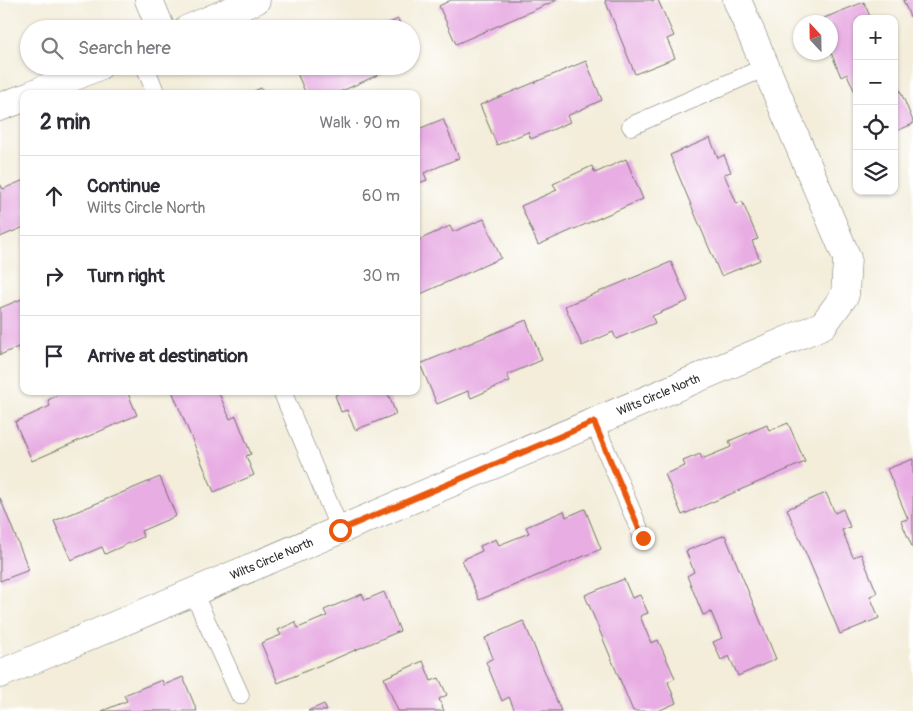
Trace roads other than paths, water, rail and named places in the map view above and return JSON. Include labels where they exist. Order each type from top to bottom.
[{"type":"street","points":[[149,0],[157,20]]},
{"type":"street","points":[[209,20],[256,0]]},
{"type":"street","name":"Wilts Circle North","points":[[0,674],[824,325],[845,295],[847,258],[737,0]]},
{"type":"street","points":[[42,90],[78,75]]},
{"type":"street","points":[[0,107],[20,100]]},
{"type":"lane","points":[[631,126],[766,67]]},
{"type":"lane","points":[[149,75],[154,90]]},
{"type":"lane","points":[[284,395],[340,530]]},
{"type":"lane","points":[[594,422],[643,538]]},
{"type":"lane","points":[[193,592],[240,695]]}]
